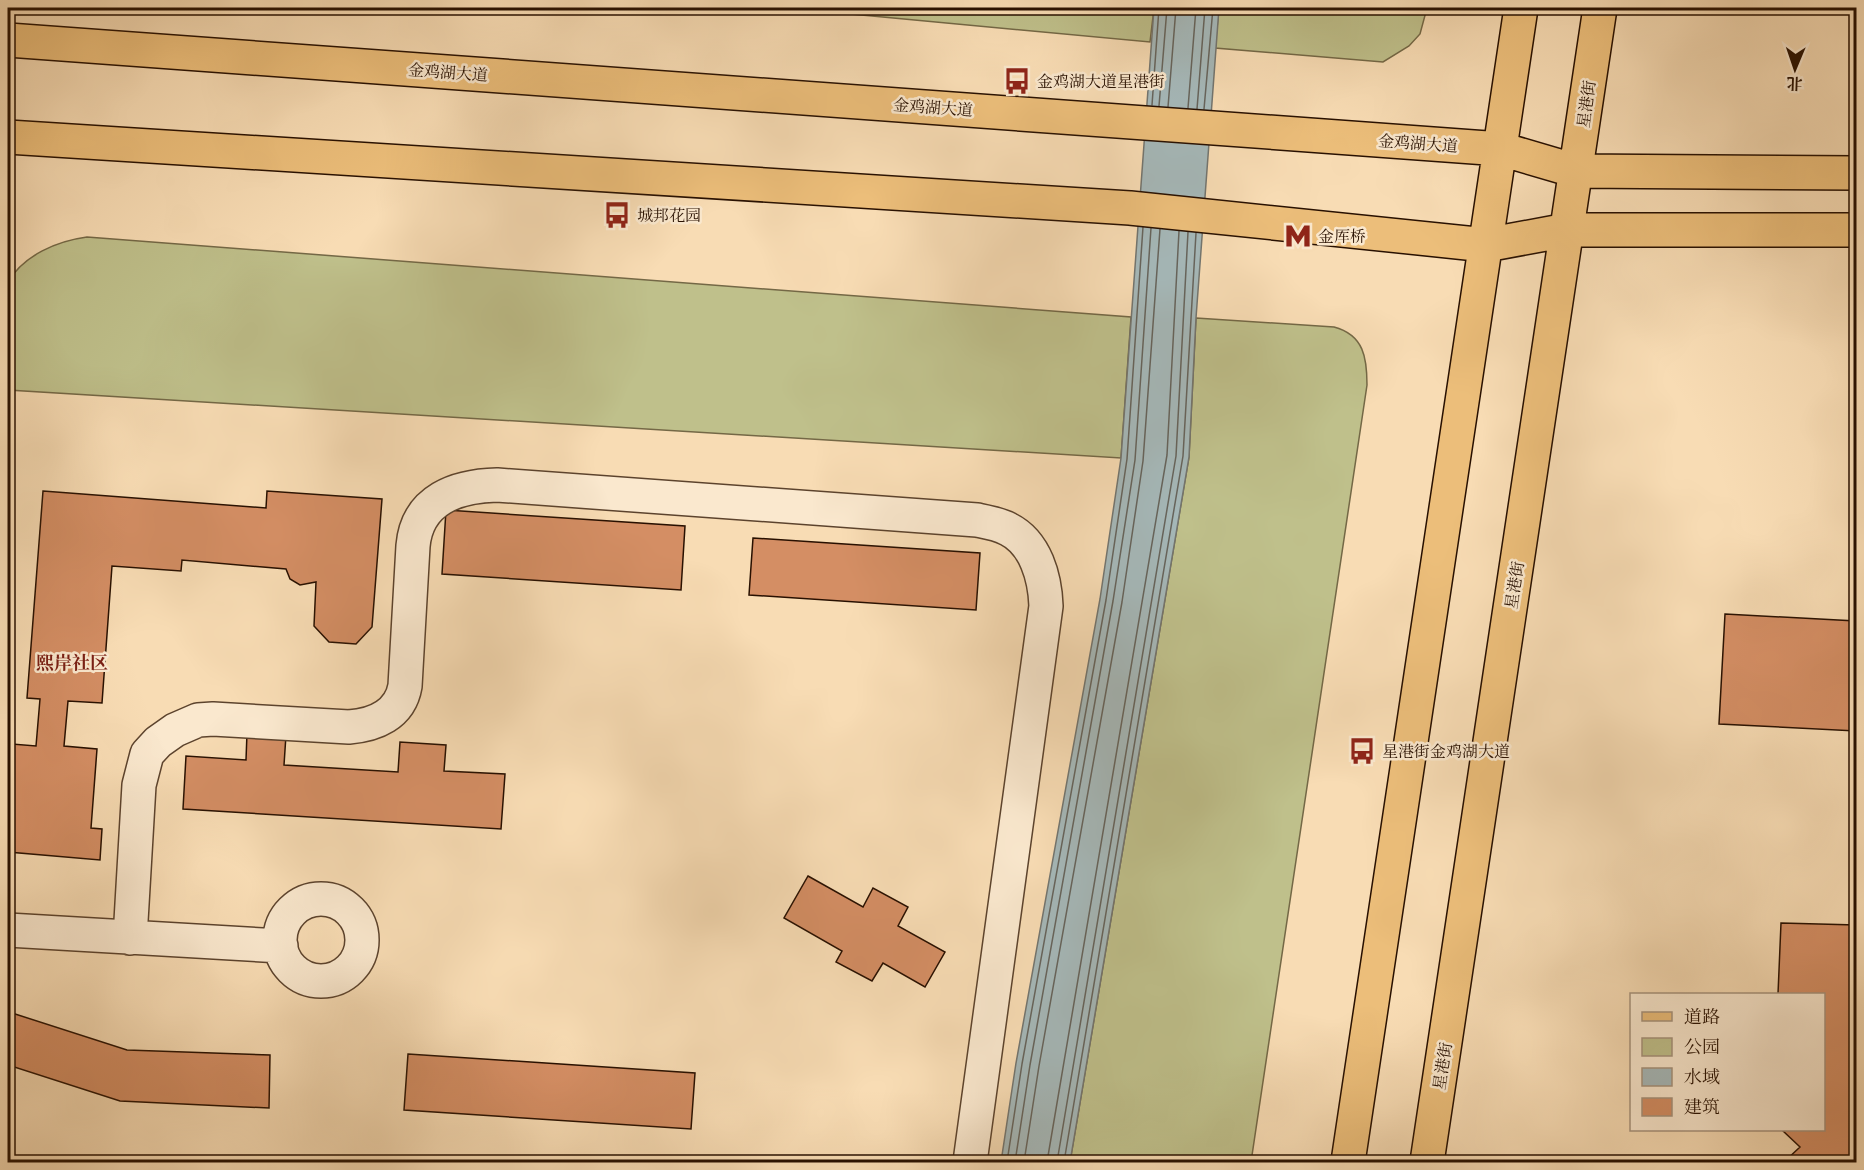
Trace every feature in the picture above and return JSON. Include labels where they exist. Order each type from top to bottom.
[{"type":"main road","points":[[1348,1162],[1521,8]]},
{"type":"main road","name":"星港街","points":[[1427,1162],[1600,8]]},
{"type":"main road","name":"金鸡湖大道","points":[[8,40],[1501,149],[1576,171],[1857,173]]},
{"type":"main road","points":[[8,137],[1130,208],[1486,244],[1567,230],[1857,230]]},
{"type":"street","points":[[130,938],[139,785],[147,754],[164,737],[198,720],[349,727],[368,725],[389,715],[400,704],[405,686],[416,528],[425,513],[438,500],[450,493],[465,487],[497,485],[977,520],[991,523],[1015,533],[1032,553],[1043,579],[1046,606],[970,1162]]},
{"type":"street","points":[[8,930],[281,946]]},
{"type":"green space","points":[[787,8],[1154,8],[1150,42]]},
{"type":"green space","points":[[1219,8],[1427,8],[1420,34],[1409,46],[1383,62],[1215,48]]},
{"type":"green space","points":[[87,237],[1131,317],[1121,458],[8,390],[8,282],[23,264],[42,251],[64,242]]},
{"type":"green space","points":[[1196,318],[1334,327],[1352,336],[1362,349],[1367,385],[1251,1162],[1070,1162],[1189,457]]},
{"type":"water","points":[[1154,8],[1219,8],[1196,318],[1189,457],[1070,1162],[1001,1162],[1016,1063],[1100,599],[1121,458]]},
{"type":"building","points":[[43,491],[266,508],[267,491],[382,499],[372,627],[356,644],[329,642],[314,626],[316,582],[300,585],[290,579],[286,569],[182,560],[181,571],[112,566],[102,703],[68,701],[64,746],[97,749],[91,828],[102,829],[100,860],[8,852],[8,798],[12,744],[36,746],[40,699],[27,698]]},
{"type":"building","points":[[446,510],[685,526],[681,590],[442,574]]},
{"type":"building","points":[[753,538],[980,553],[976,610],[749,595]]},
{"type":"building","points":[[1725,614],[1856,621],[1856,731],[1719,724]]},
{"type":"building","points":[[247,733],[286,735],[284,765],[398,772],[400,742],[446,745],[444,771],[505,774],[501,829],[183,809],[186,756],[246,760]]},
{"type":"building","points":[[808,876],[863,907],[873,888],[908,907],[898,926],[945,952],[925,987],[883,963],[872,981],[836,962],[842,951],[784,918]]},
{"type":"building","points":[[1781,923],[1856,925],[1856,1162],[1784,1162],[1800,1147],[1783,1131],[1825,1131],[1825,993],[1778,993]]},
{"type":"building","points":[[12,1013],[127,1050],[270,1055],[269,1108],[120,1101],[8,1065],[8,1026]]},
{"type":"building","points":[[408,1054],[695,1073],[691,1129],[404,1110]]},
{"type":"place","name":"金鸡湖大道星港街","points":[[1017,81]]},
{"type":"place","name":"城邦花园","points":[[617,215]]},
{"type":"place","name":"金厍桥","points":[[1298,236]]},
{"type":"place","name":"星港街金鸡湖大道","points":[[1362,751]]},
{"type":"district","name":"熙岸社区","points":[[72,663]]}]
